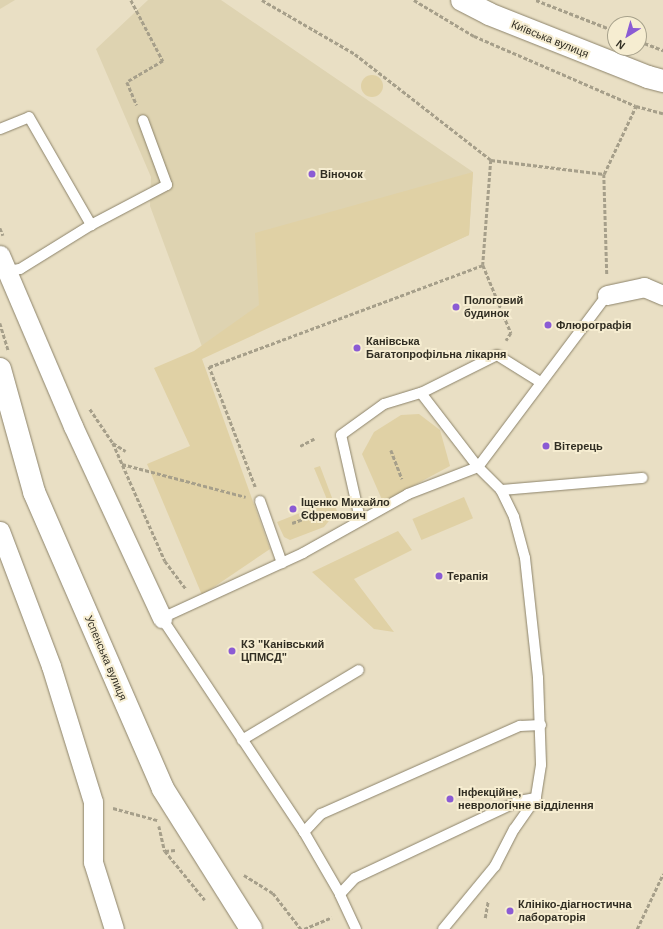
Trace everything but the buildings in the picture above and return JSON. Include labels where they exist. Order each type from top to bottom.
[{"type":"street","name":"Київська вулиця","points":[[462,0],[504,20],[648,78],[663,81]]},
{"type":"street","points":[[9,265],[73,426],[162,618]]},
{"type":"street","points":[[607,295],[644,287],[663,295]]},
{"type":"street","name":"Успенська вулиця","points":[[0,369],[34,492],[163,789],[251,929]]},
{"type":"street","points":[[0,531],[51,666],[93,802],[93,862],[114,929]]},
{"type":"lane","points":[[0,129],[28,117],[91,225]]},
{"type":"lane","points":[[9,265],[91,225],[167,185],[143,120]]},
{"type":"lane","points":[[356,929],[340,894],[304,832],[162,618],[282,563],[408,494],[478,467],[540,382],[607,295]]},
{"type":"lane","points":[[360,519],[341,435],[384,404],[421,393],[497,355],[540,382]]},
{"type":"lane","points":[[421,393],[478,467],[501,490],[514,517],[525,558],[541,725],[541,765],[536,798],[514,830],[495,866],[443,929]]},
{"type":"lane","points":[[501,490],[642,478]]},
{"type":"lane","points":[[260,501],[282,563]]},
{"type":"lane","points":[[242,740],[359,670]]},
{"type":"lane","points":[[304,832],[321,814],[520,726],[541,725]]},
{"type":"lane","points":[[340,894],[355,878],[519,801],[536,798]]},
{"type":"path","points":[[131,0],[163,61],[127,82],[143,120]]},
{"type":"path","points":[[262,0],[355,54],[491,160],[604,174]]},
{"type":"path","points":[[414,0],[474,36],[636,106],[663,113]]},
{"type":"path","points":[[536,0],[607,28]]},
{"type":"path","points":[[647,43],[663,50]]},
{"type":"path","points":[[607,295],[604,174],[636,106]]},
{"type":"path","points":[[491,160],[483,265],[511,333],[497,355]]},
{"type":"path","points":[[0,228],[9,265]]},
{"type":"path","points":[[260,501],[209,367],[483,265]]},
{"type":"path","points":[[88,407],[113,443],[165,561],[190,594]]},
{"type":"path","points":[[300,446],[314,439]]},
{"type":"path","points":[[113,443],[126,451]]},
{"type":"path","points":[[391,450],[408,494]]},
{"type":"path","points":[[122,464],[260,501]]},
{"type":"path","points":[[292,523],[314,516],[309,502]]},
{"type":"path","points":[[93,802],[157,820]]},
{"type":"path","points":[[160,814],[157,820],[165,851],[209,905]]},
{"type":"path","points":[[637,929],[663,874]]},
{"type":"path","points":[[304,929],[347,910]]},
{"type":"shaded area","points":[[0,0],[15,0],[0,9]]},
{"type":"shaded area","name":"Віночок","points":[[148,0],[221,0],[473,172],[469,235],[204,352],[150,206],[151,177],[96,49]]},
{"type":"shaded area","points":[[372,75],[380,78],[383,86],[380,94],[372,97],[364,94],[361,86],[364,78]]},
{"type":"shaded area","points":[[473,172],[469,235],[202,359],[270,549],[202,595],[147,464],[190,446],[154,368],[194,351],[259,305],[255,233]]},
{"type":"shaded area","points":[[419,414],[440,430],[450,466],[383,502],[362,454],[374,432],[401,415]]},
{"type":"shaded area","points":[[320,466],[337,511],[324,527],[290,540],[284,537],[277,522],[328,502],[314,468]]},
{"type":"shaded area","points":[[464,497],[473,518],[421,540],[412,519]]},
{"type":"shaded area","points":[[398,531],[412,550],[354,579],[394,632],[374,629],[312,572]]},
{"type":"place","name":"Віночок","points":[[312,174]]},
{"type":"place","name":"Пологовий будинок","points":[[456,307]]},
{"type":"place","name":"Флюрографія","points":[[548,325]]},
{"type":"place","name":"Канівська Багатопрофільна лікарня","points":[[357,348]]},
{"type":"place","name":"Вітерець","points":[[546,446]]},
{"type":"place","name":"Іщенко Михайло Єфремович","points":[[293,509]]},
{"type":"place","name":"Терапія","points":[[439,576]]},
{"type":"place","name":"КЗ \"Канівський ЦПМСД\"","points":[[232,651]]},
{"type":"place","name":"Інфекційне, неврологічне відділення","points":[[450,799]]},
{"type":"place","name":"Клініко-діагностична лабораторія","points":[[510,911]]}]
